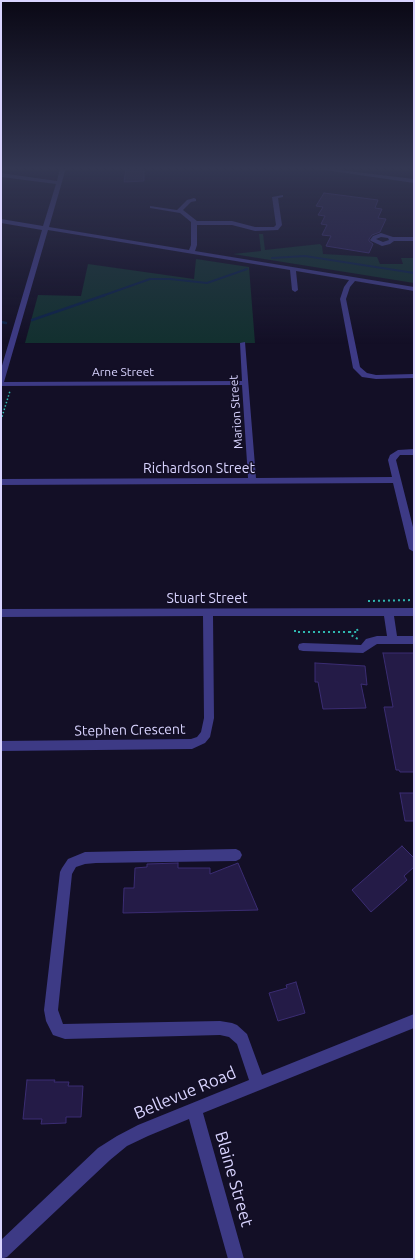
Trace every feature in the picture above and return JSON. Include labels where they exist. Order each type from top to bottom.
[{"type":"street","points":[[38,227],[414,289]]},
{"type":"street","points":[[191,252],[194,245],[195,227]]},
{"type":"street","points":[[247,227],[255,229],[276,229],[278,227]]},
{"type":"street","points":[[1,383],[46,228]]},
{"type":"street","points":[[392,239],[414,239]]},
{"type":"street","points":[[293,269],[295,290]]},
{"type":"street","points":[[352,279],[342,299],[357,368],[365,375],[376,377],[414,376]]},
{"type":"street","name":"Marion Street","points":[[243,343],[252,480]]},
{"type":"street","name":"Arne Street","points":[[1,383],[246,383]]},
{"type":"street","points":[[414,452],[398,453],[393,457],[393,463],[414,549]]},
{"type":"street","name":"Richardson Street","points":[[1,482],[397,480]]},
{"type":"street","name":"Stephen Crescent","points":[[1,746],[184,745],[192,744],[201,740],[206,734],[209,718],[208,612]]},
{"type":"street","points":[[388,612],[393,640]]},
{"type":"street","name":"Stuart Street","points":[[1,613],[414,612]]},
{"type":"street","points":[[303,647],[362,649],[370,642],[377,640],[414,640]]},
{"type":"street","points":[[236,855],[96,857],[85,858],[72,863],[66,872],[51,1010],[52,1021],[58,1030],[65,1032],[220,1028],[232,1030],[242,1038],[258,1083]]},
{"type":"street","name":"Bellevue Road","points":[[1,1251],[104,1154],[143,1130],[414,1021]]},
{"type":"street","name":"Blaine Street","points":[[194,1109],[236,1259]]},
{"type":"path","points":[[295,630],[295,632],[358,632],[358,629]]},
{"type":"green space","points":[[259,234],[263,234],[265,250],[320,244],[322,246],[323,254],[377,257],[380,264],[403,264],[401,258],[414,258],[414,283],[233,254],[261,251]]},
{"type":"green space","points":[[196,259],[249,267],[255,343],[25,343],[38,295],[81,296],[88,264],[194,279]]},
{"type":"building","points":[[326,227],[382,227],[380,232],[372,235],[369,239],[369,241],[373,244],[369,253],[326,246],[331,236],[322,235]]},
{"type":"building","points":[[383,653],[414,653],[414,772],[400,772],[399,770],[396,770],[384,707],[393,707]]},
{"type":"building","points":[[315,663],[365,666],[367,685],[361,684],[366,708],[323,709],[318,682],[315,682]]},
{"type":"building","points":[[400,793],[414,793],[414,821],[405,821]]},
{"type":"building","points":[[402,846],[414,858],[414,867],[404,876],[407,880],[371,912],[352,890]]},
{"type":"building","points":[[178,863],[178,868],[210,868],[210,874],[238,863],[258,910],[123,913],[124,888],[134,888],[135,868],[147,867],[147,864]]},
{"type":"building","points":[[296,982],[305,1013],[278,1021],[269,993],[287,988],[286,985]]},
{"type":"building","points":[[27,1080],[55,1080],[54,1082],[69,1082],[68,1086],[83,1086],[81,1117],[66,1117],[66,1123],[41,1124],[42,1119],[23,1119]]},
{"type":"waterway","points":[[272,258],[305,256],[414,273]]},
{"type":"waterway","points":[[102,296],[150,279],[170,279],[207,283],[247,269]]},
{"type":"waterway","points":[[32,320],[105,295]]},
{"type":"waterway","points":[[1,322],[6,323]]}]
